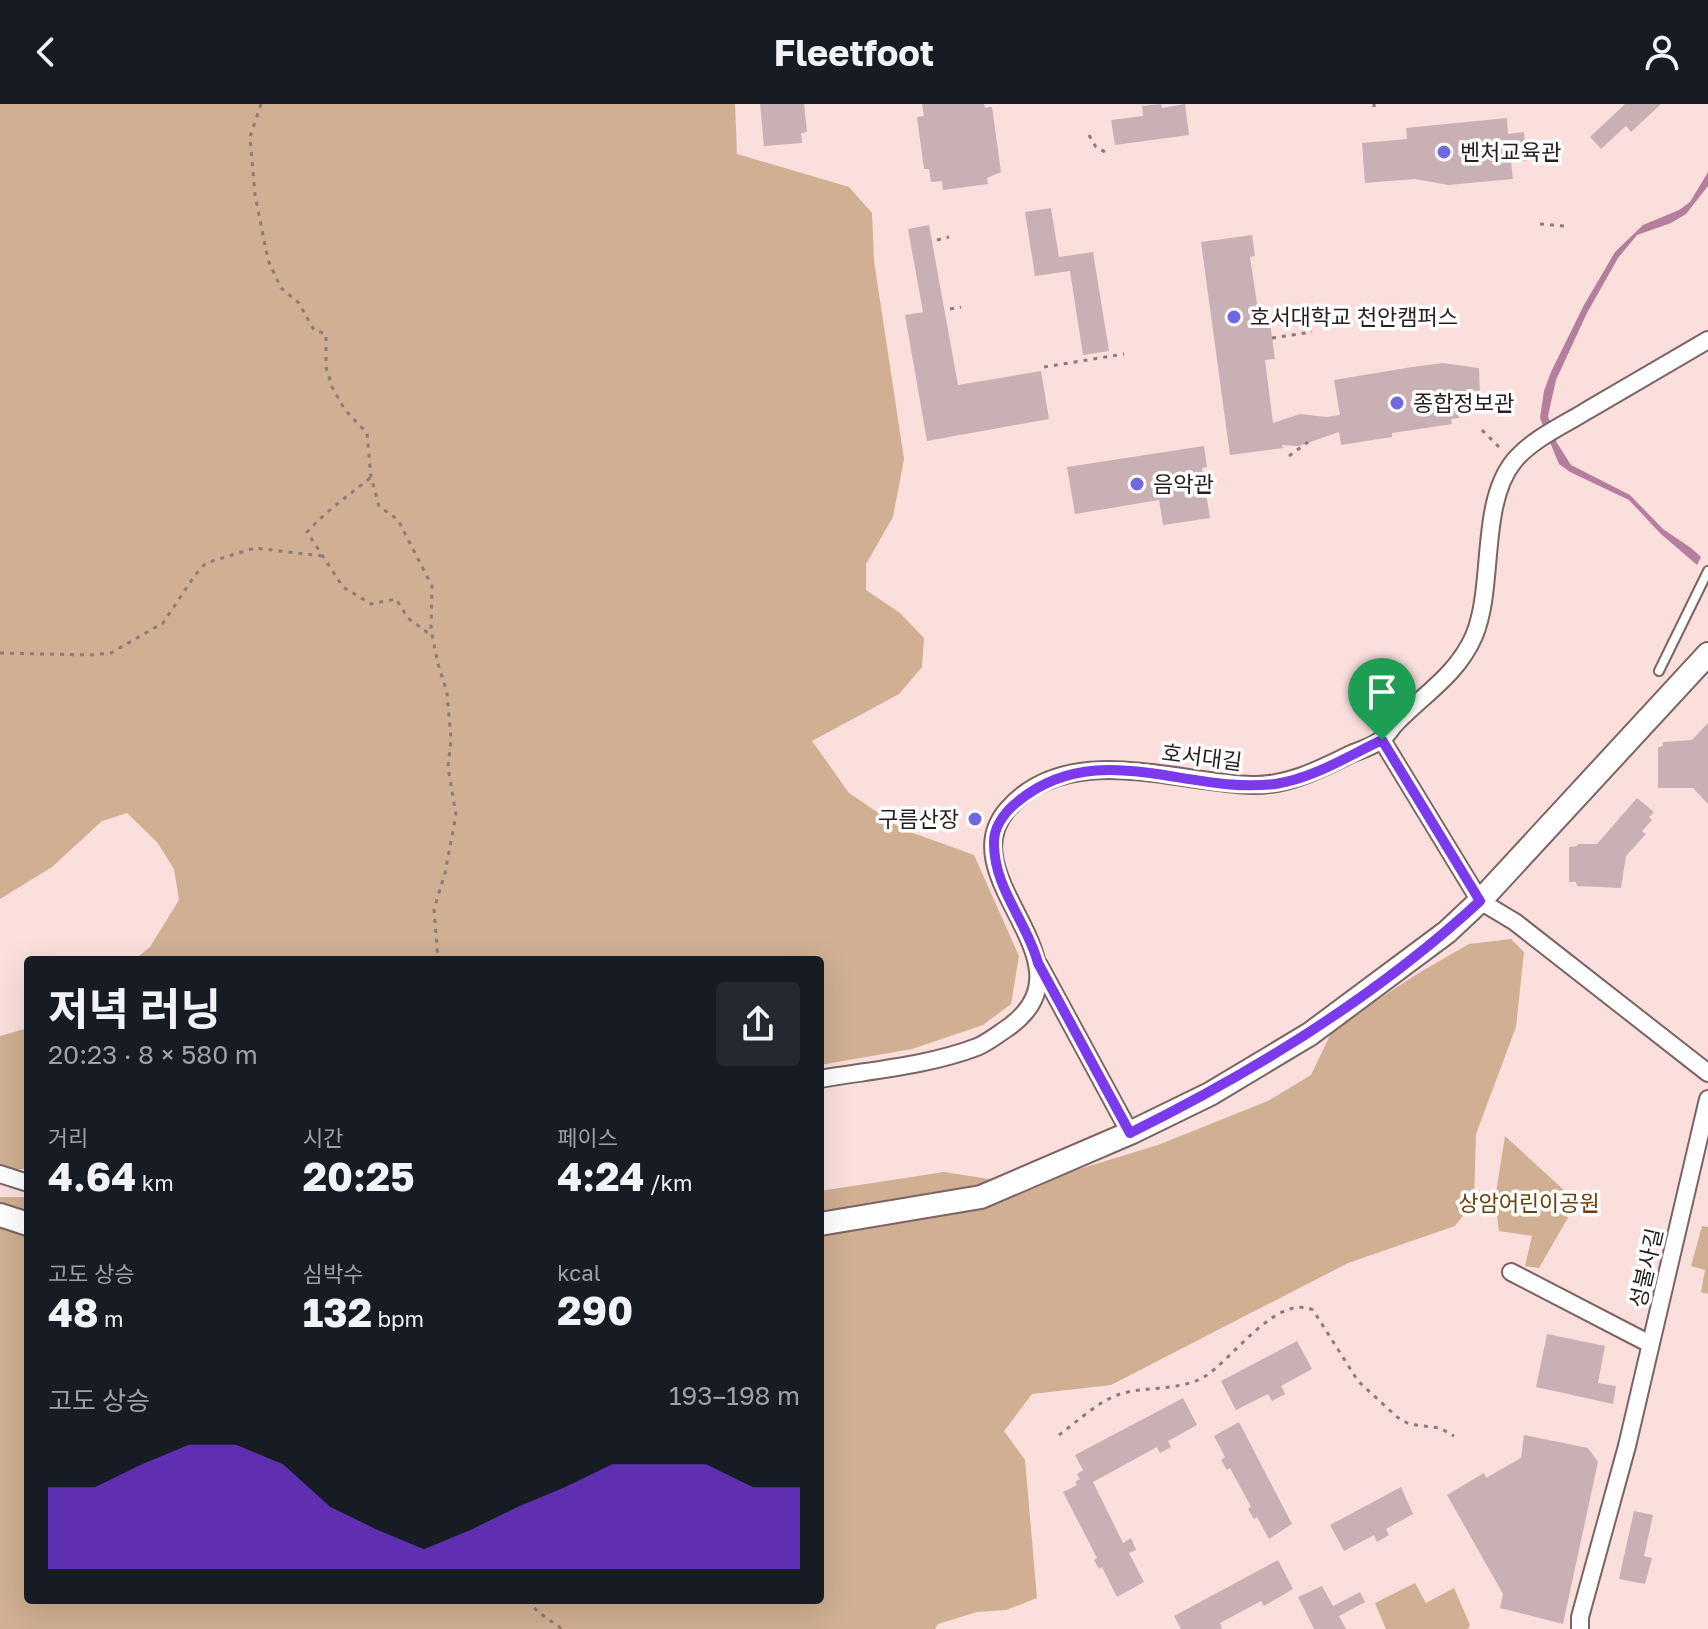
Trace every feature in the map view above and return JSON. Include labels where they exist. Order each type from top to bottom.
[{"type":"street","points":[[1511,464],[1568,422],[1708,340]]},
{"type":"street","name":"호서대길","points":[[824,1078],[939,1059],[980,1046],[1015,1023],[1033,1005],[1039,979],[1038,963],[1034,947],[1001,880],[993,841],[1007,810],[1027,793],[1050,781],[1080,773],[1116,769],[1253,785],[1278,783],[1303,777],[1382,740],[1396,723],[1439,686],[1463,657],[1475,634],[1482,608],[1495,508],[1511,464]]},
{"type":"street","points":[[824,1223],[981,1197],[1130,1133],[1210,1094],[1310,1034],[1447,932],[1480,901],[1708,654]]},
{"type":"street","points":[[1382,740],[1480,901],[1515,922],[1708,1073]]},
{"type":"street","points":[[1038,963],[1130,1133]]},
{"type":"street","name":"성불사길","points":[[1580,1629],[1580,1617],[1627,1446],[1708,1099]]},
{"type":"street","points":[[0,1174],[24,1182]]},
{"type":"street","points":[[0,1215],[24,1223]]},
{"type":"street","points":[[1511,1272],[1650,1344]]},
{"type":"lane","points":[[1659,671],[1708,571]]},
{"type":"path","points":[[261,104],[250,137],[255,195],[268,260],[281,288],[299,303],[314,330],[326,334],[326,367],[332,387],[345,410],[367,433],[371,477],[379,506],[398,520],[432,586],[432,636],[447,692],[451,739],[448,767],[456,815],[445,873],[434,909],[438,956]]},
{"type":"path","points":[[1089,135],[1096,147],[1107,153]]},
{"type":"path","points":[[1540,224],[1564,226]]},
{"type":"path","points":[[937,240],[949,237]]},
{"type":"path","points":[[950,309],[961,307]]},
{"type":"path","points":[[1272,338],[1312,332]]},
{"type":"path","points":[[1044,367],[1124,354]]},
{"type":"path","points":[[1482,430],[1502,449],[1511,464]]},
{"type":"path","points":[[1289,456],[1308,442]]},
{"type":"path","points":[[371,477],[337,505],[326,510],[307,532],[343,587],[371,604],[396,599],[408,618],[432,636]]},
{"type":"path","points":[[0,653],[111,653],[163,623],[206,563],[255,548],[322,556]]},
{"type":"path","points":[[1059,1435],[1095,1407],[1118,1395],[1203,1378],[1271,1318],[1296,1306],[1305,1306],[1313,1310],[1358,1381],[1397,1417],[1409,1424],[1440,1428],[1454,1436]]},
{"type":"path","points":[[531,1604],[562,1629]]},
{"type":"green space","points":[[0,104],[735,104],[737,154],[849,187],[872,213],[874,261],[904,459],[893,517],[866,564],[866,590],[900,613],[924,638],[922,667],[899,694],[812,741],[849,793],[902,829],[974,855],[1019,956],[1011,1004],[983,1025],[912,1049],[824,1064],[824,956],[139,956],[150,947],[179,900],[174,869],[157,842],[127,813],[102,821],[52,867],[0,899]]},
{"type":"green space","points":[[1511,939],[1524,952],[1516,1027],[1476,1134],[1474,1202],[1455,1226],[1348,1263],[1111,1385],[1032,1394],[1004,1431],[1025,1460],[1037,1598],[1006,1610],[977,1612],[938,1624],[935,1629],[0,1629],[0,1197],[24,1197],[24,1604],[824,1604],[824,1190],[944,1172],[1027,1185],[1158,1145],[1268,1101],[1311,1075],[1333,1029],[1469,944]]},
{"type":"green space","points":[[24,1029],[24,1169],[0,1169],[0,1036]]},
{"type":"green space","name":"상암어린이공원","points":[[1505,1136],[1577,1202],[1539,1268],[1525,1266],[1532,1236],[1499,1231],[1495,1199]]},
{"type":"green space","points":[[1702,1226],[1708,1227],[1708,1294],[1701,1292],[1705,1270],[1691,1266]]},
{"type":"green space","points":[[1415,1583],[1426,1603],[1454,1588],[1470,1625],[1468,1629],[1386,1629],[1375,1603]]},
{"type":"shaded area","points":[[1708,172],[1708,186],[1686,214],[1637,235],[1618,258],[1587,313],[1556,380],[1548,416],[1557,443],[1571,465],[1630,495],[1663,529],[1701,557],[1697,565],[1661,534],[1629,500],[1559,464],[1540,418],[1551,372],[1584,305],[1615,252],[1643,225],[1690,202]]},
{"type":"building","points":[[760,104],[804,104],[807,132],[801,133],[802,143],[764,146]]},
{"type":"building","points":[[922,104],[984,104],[985,108],[992,107],[1001,172],[987,178],[988,184],[943,190],[942,181],[931,182],[929,169],[924,169],[917,117],[924,116]]},
{"type":"building","points":[[1161,104],[1162,108],[1185,104],[1189,135],[1115,145],[1111,120],[1143,116],[1142,106]]},
{"type":"building","points":[[1625,104],[1661,104],[1631,132],[1626,126],[1601,149],[1590,137]]},
{"type":"building","name":"벤처교육관","points":[[1507,118],[1508,134],[1524,132],[1527,161],[1511,162],[1513,179],[1448,185],[1415,179],[1365,183],[1362,143],[1407,139],[1406,128]]},
{"type":"building","points":[[1051,208],[1059,257],[1093,252],[1109,351],[1083,355],[1070,271],[1035,276],[1025,212]]},
{"type":"building","points":[[929,225],[958,385],[1041,371],[1049,419],[927,441],[905,315],[923,312],[908,229]]},
{"type":"building","points":[[1252,235],[1255,256],[1250,257],[1259,317],[1269,316],[1275,359],[1265,360],[1273,423],[1300,414],[1340,415],[1334,380],[1443,363],[1479,368],[1480,397],[1456,401],[1459,418],[1451,419],[1452,424],[1341,445],[1339,432],[1299,446],[1282,445],[1283,448],[1230,455],[1201,242]]},
{"type":"building","name":"음악관","points":[[1204,446],[1207,467],[1202,468],[1210,518],[1163,525],[1159,500],[1075,514],[1067,467]]},
{"type":"building","points":[[1708,723],[1708,804],[1693,788],[1658,788],[1658,747],[1663,746],[1663,742],[1692,740]]},
{"type":"building","points":[[1637,798],[1654,812],[1649,817],[1652,820],[1642,831],[1646,834],[1626,856],[1621,888],[1577,886],[1576,882],[1569,882],[1569,847],[1597,844]]},
{"type":"building","points":[[1547,1334],[1605,1346],[1598,1383],[1616,1386],[1613,1404],[1536,1387]]},
{"type":"building","points":[[1297,1341],[1312,1369],[1281,1386],[1285,1394],[1272,1401],[1268,1394],[1236,1410],[1221,1381]]},
{"type":"building","points":[[1183,1398],[1197,1425],[1168,1441],[1171,1447],[1160,1453],[1157,1447],[1093,1482],[1123,1543],[1131,1538],[1136,1550],[1129,1553],[1144,1582],[1117,1597],[1102,1567],[1099,1569],[1094,1560],[1097,1558],[1063,1492],[1077,1485],[1075,1482],[1080,1479],[1077,1474],[1083,1470],[1075,1455]]},
{"type":"building","points":[[1239,1422],[1292,1524],[1269,1539],[1257,1517],[1254,1519],[1248,1509],[1251,1507],[1230,1468],[1227,1470],[1221,1460],[1225,1457],[1214,1436]]},
{"type":"building","points":[[1524,1435],[1588,1448],[1598,1462],[1563,1624],[1500,1608],[1503,1594],[1447,1495],[1484,1473],[1486,1478],[1521,1458]]},
{"type":"building","points":[[1401,1487],[1413,1514],[1386,1529],[1389,1535],[1377,1542],[1374,1535],[1344,1551],[1330,1525]]},
{"type":"building","points":[[1634,1511],[1653,1515],[1644,1556],[1652,1558],[1645,1584],[1619,1579]]},
{"type":"building","points":[[1278,1560],[1293,1589],[1264,1606],[1261,1601],[1220,1623],[1222,1629],[1181,1629],[1174,1616]]},
{"type":"building","points":[[1322,1586],[1333,1606],[1360,1592],[1365,1602],[1339,1616],[1346,1629],[1314,1629],[1298,1597]]},
{"type":"place","name":"벤처교육관","points":[[1444,152]]},
{"type":"place","name":"호서대학교 천안캠퍼스","points":[[1234,317]]},
{"type":"place","name":"종합정보관","points":[[1397,403]]},
{"type":"place","name":"음악관","points":[[1137,484]]},
{"type":"place","name":"구름산장","points":[[975,819]]},
{"type":"route","points":[[1382,740],[1480,901],[1447,932],[1310,1034],[1210,1094],[1130,1133],[1038,963],[1034,947],[1001,880],[993,841],[1007,810],[1027,793],[1050,781],[1080,773],[1116,769],[1253,785],[1278,783],[1303,777],[1382,740]]}]
